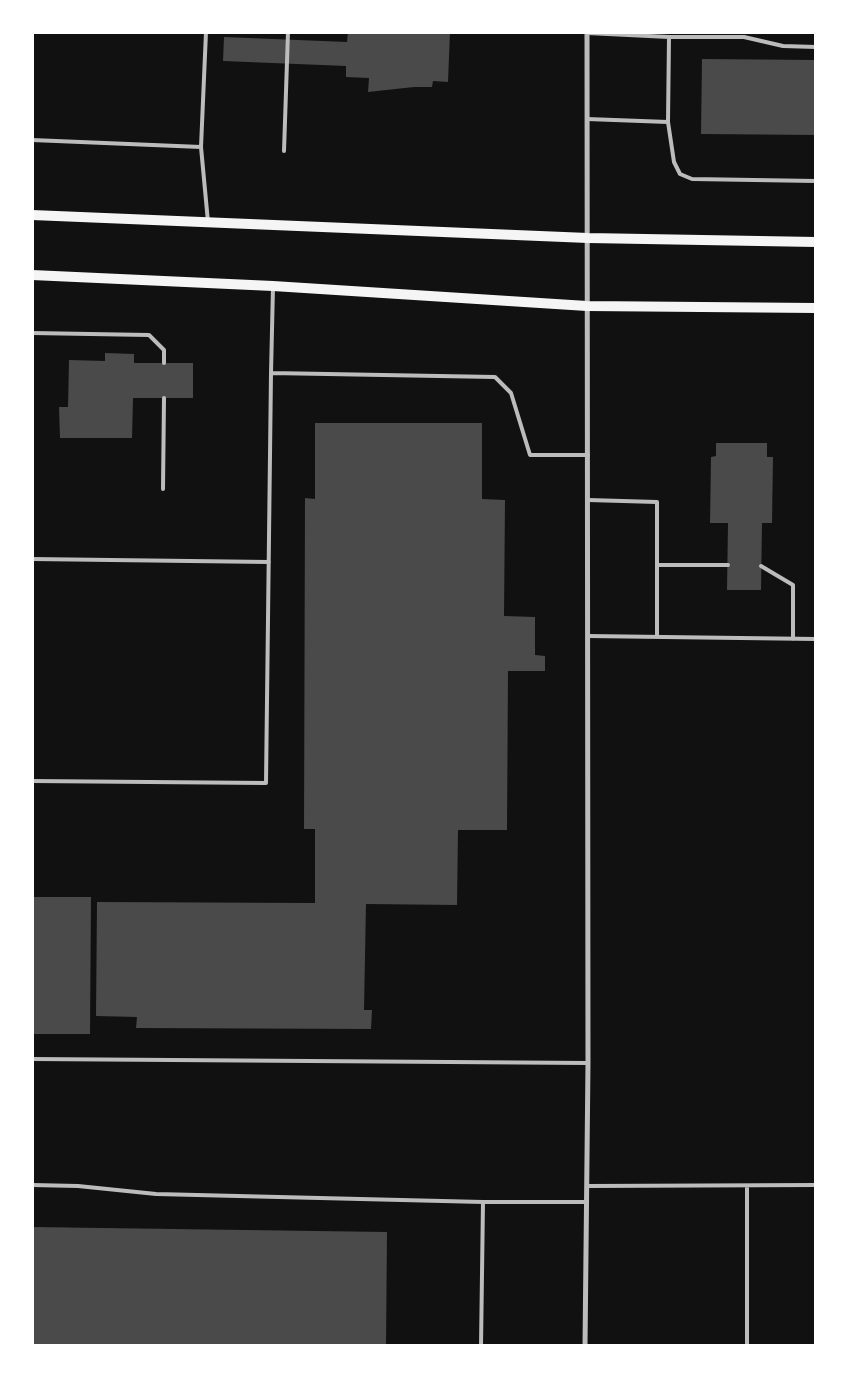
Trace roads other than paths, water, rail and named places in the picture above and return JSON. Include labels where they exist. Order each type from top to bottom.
[{"type":"main road","points":[[32,215],[588,238],[816,242]]},
{"type":"main road","points":[[32,275],[273,286],[587,306],[816,308]]},
{"type":"street","points":[[585,1346],[588,1063],[587,33]]},
{"type":"lane","points":[[206,32],[201,147],[208,222]]},
{"type":"lane","points":[[284,151],[288,32]]},
{"type":"lane","points":[[587,33],[669,37],[744,37],[783,46],[816,46]]},
{"type":"lane","points":[[669,37],[668,122],[674,162],[680,174],[692,179],[816,181]]},
{"type":"lane","points":[[588,119],[668,122]]},
{"type":"lane","points":[[32,140],[201,147]]},
{"type":"lane","points":[[32,781],[266,783],[270,373],[273,286]]},
{"type":"lane","points":[[32,333],[149,335],[164,350],[164,363]]},
{"type":"lane","points":[[270,373],[495,377],[511,393],[530,455],[588,455]]},
{"type":"lane","points":[[163,489],[164,398]]},
{"type":"lane","points":[[588,500],[657,502],[657,637]]},
{"type":"lane","points":[[32,559],[269,562]]},
{"type":"lane","points":[[657,565],[728,566]]},
{"type":"lane","points":[[761,566],[793,585],[793,640]]},
{"type":"lane","points":[[588,636],[816,639]]},
{"type":"lane","points":[[32,1059],[588,1063]]},
{"type":"lane","points":[[32,1185],[78,1186],[156,1194],[483,1202],[586,1202]]},
{"type":"lane","points":[[587,1186],[816,1185]]},
{"type":"lane","points":[[747,1186],[747,1346]]},
{"type":"lane","points":[[481,1346],[483,1202]]}]
